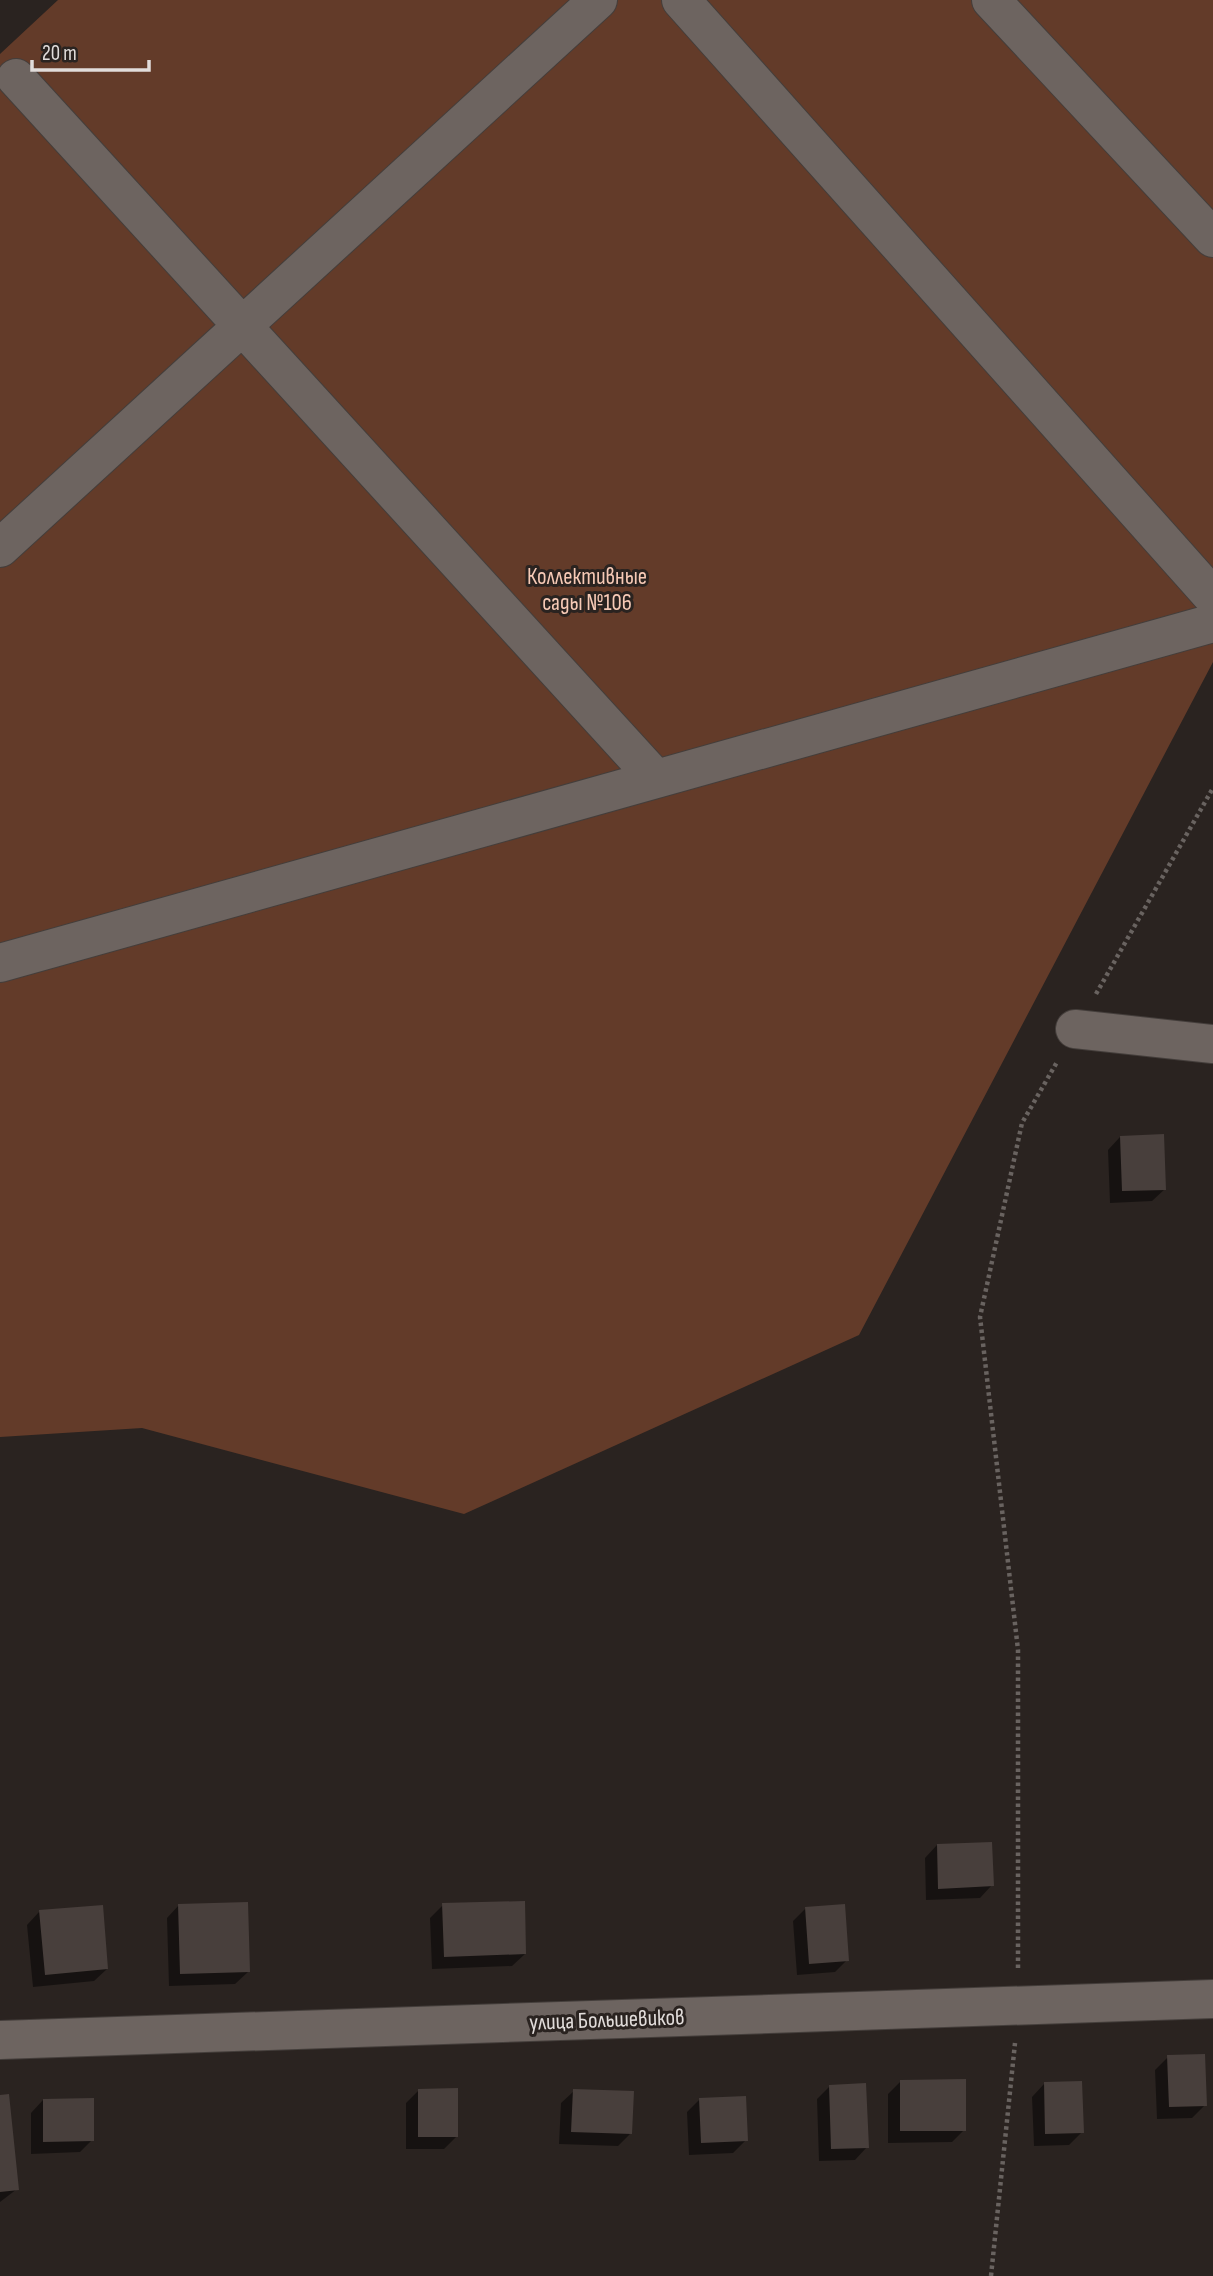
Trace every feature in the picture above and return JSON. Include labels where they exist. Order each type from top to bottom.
[{"type":"street","points":[[0,548],[598,0]]},
{"type":"street","points":[[681,0],[1213,597]]},
{"type":"street","points":[[991,0],[1213,238]]},
{"type":"street","points":[[16,78],[656,779]]},
{"type":"street","points":[[0,963],[1213,622]]},
{"type":"street","points":[[1075,1029],[1213,1044]]},
{"type":"street","name":"улица Большевиков","points":[[0,2040],[1213,1999]]},
{"type":"path","points":[[991,2276],[1018,2006],[1018,1650],[980,1317],[1022,1123],[1213,788]]},
{"type":"green space","name":"Коллективные сады №106","points":[[58,0],[1213,0],[1213,662],[859,1335],[464,1514],[142,1428],[0,1437],[0,54]]},
{"type":"building","points":[[1164,1134],[1166,1190],[1122,1191],[1120,1136]]},
{"type":"building","points":[[992,1842],[994,1886],[938,1889],[937,1844]]},
{"type":"building","points":[[525,1901],[526,1954],[444,1957],[442,1903]]},
{"type":"building","points":[[248,1902],[250,1972],[180,1974],[178,1904]]},
{"type":"building","points":[[845,1904],[849,1961],[809,1964],[805,1907]]},
{"type":"building","points":[[103,1905],[108,1969],[45,1975],[39,1910]]},
{"type":"building","points":[[1205,2054],[1207,2106],[1169,2107],[1167,2055]]},
{"type":"building","points":[[966,2079],[966,2131],[900,2131],[900,2080]]},
{"type":"building","points":[[1082,2081],[1084,2133],[1045,2134],[1044,2082]]},
{"type":"building","points":[[866,2083],[869,2148],[831,2149],[829,2085]]},
{"type":"building","points":[[458,2088],[458,2137],[418,2137],[418,2089]]},
{"type":"building","points":[[573,2089],[634,2091],[632,2134],[571,2132]]},
{"type":"building","points":[[9,2094],[19,2190],[0,2192],[0,2095]]},
{"type":"building","points":[[746,2096],[748,2141],[701,2143],[699,2098]]},
{"type":"building","points":[[94,2098],[94,2141],[43,2142],[43,2099]]}]
